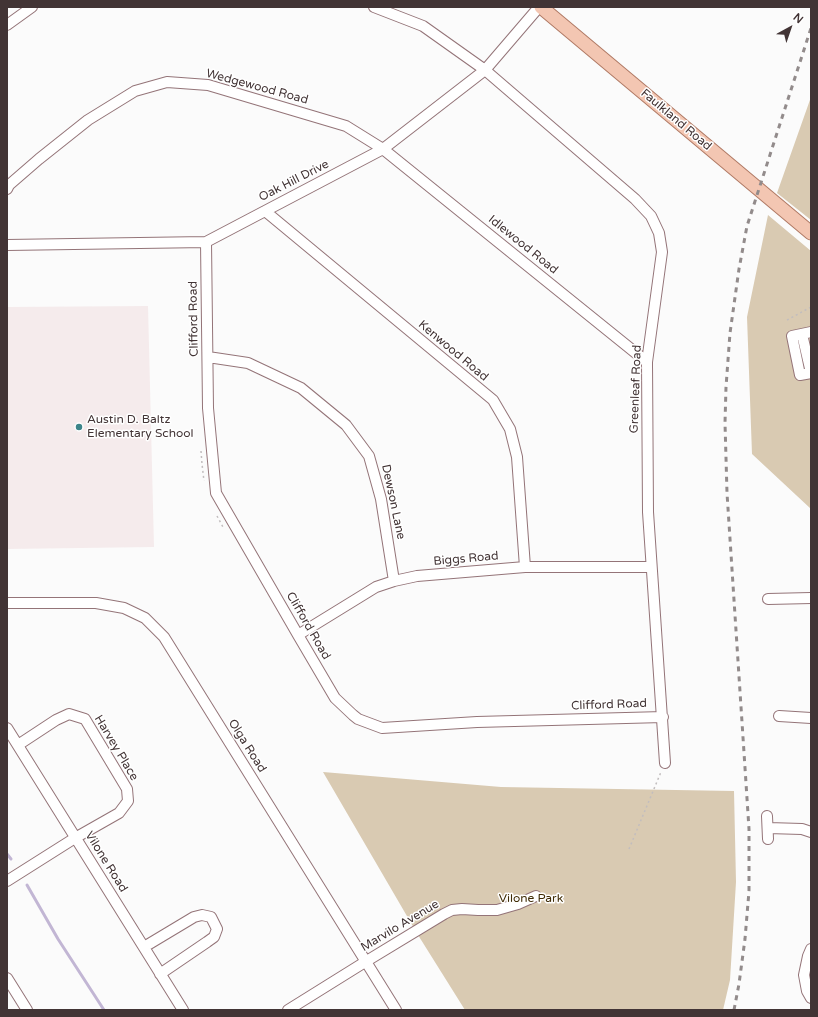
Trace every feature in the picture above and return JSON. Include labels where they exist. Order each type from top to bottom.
[{"type":"main road","name":"Faulkland Road","points":[[540,7],[811,233]]},
{"type":"street","points":[[7,25],[32,7]]},
{"type":"street","name":"Greenleaf Road","points":[[374,7],[423,26],[484,70],[635,199],[651,216],[659,233],[662,252],[647,362],[648,512],[665,763]]},
{"type":"street","name":"Oak Hill Drive","points":[[7,245],[206,242],[383,149],[484,70],[540,7]]},
{"type":"street","name":"Wedgewood Road","points":[[7,189],[9,185],[39,158],[88,120],[135,91],[167,82],[208,85],[346,126],[383,149]]},
{"type":"street","name":"Idlewood Road","points":[[383,149],[647,362]]},
{"type":"street","name":"Kenwood Road","points":[[265,211],[493,400],[510,429],[517,457],[525,567]]},
{"type":"street","name":"Clifford Road","points":[[206,242],[208,408],[216,494],[335,698],[358,719],[382,728],[477,722],[662,717]]},
{"type":"street","points":[[807,333],[811,373],[800,375],[792,336],[807,333]]},
{"type":"street","points":[[796,356],[809,353]]},
{"type":"street","name":"Dewson Lane","points":[[208,358],[248,363],[261,369],[300,388],[346,425],[369,456],[381,499],[394,581]]},
{"type":"street","name":"Biggs Road","points":[[298,635],[376,587],[417,576],[525,567],[651,567]]},
{"type":"street","points":[[768,599],[811,598]]},
{"type":"street","name":"Olga Road","points":[[7,604],[96,603],[124,608],[145,618],[164,637],[396,1010]]},
{"type":"street","name":"Harvey Place","points":[[7,881],[75,838],[119,813],[128,801],[127,789],[85,719],[69,714],[56,720],[18,745]]},
{"type":"street","points":[[779,716],[811,718]]},
{"type":"street","name":"Vilone Road","points":[[7,728],[183,1010]]},
{"type":"street","points":[[768,816],[768,839]]},
{"type":"street","points":[[768,828],[802,829],[811,832]]},
{"type":"street","name":"Marvilo Avenue","points":[[288,1010],[452,910],[496,910],[518,904],[536,896]]},
{"type":"street","points":[[144,948],[194,917],[202,915],[211,917],[217,929],[214,936],[160,974]]},
{"type":"street","points":[[811,949],[804,975],[807,992],[811,998]]},
{"type":"street","points":[[7,978],[27,1010]]},
{"type":"path","points":[[787,320],[811,307]]},
{"type":"path","points":[[201,445],[204,482]]},
{"type":"path","points":[[216,513],[226,532]]},
{"type":"path","points":[[628,849],[665,763]]},
{"type":"shaded area","name":"Austin D. Baltz Elementary School","points":[[148,306],[154,547],[7,549],[7,307]]},
{"type":"green space","points":[[811,97],[811,220],[777,193]]},
{"type":"green space","points":[[768,215],[811,251],[811,509],[752,454],[747,317]]},
{"type":"green space","name":"Vilone Park","points":[[323,772],[501,787],[734,791],[736,882],[730,980],[723,1010],[465,1010],[418,935]]},
{"type":"waterway","points":[[7,854],[11,859]]},
{"type":"waterway","points":[[27,885],[58,939],[104,1010]]},
{"type":"railway","points":[[734,1010],[745,939],[749,891],[749,829],[727,493],[725,423],[730,333],[747,226],[811,28]]},
{"type":"place","name":"Austin D. Baltz Elementary School","points":[[79,427]]}]
